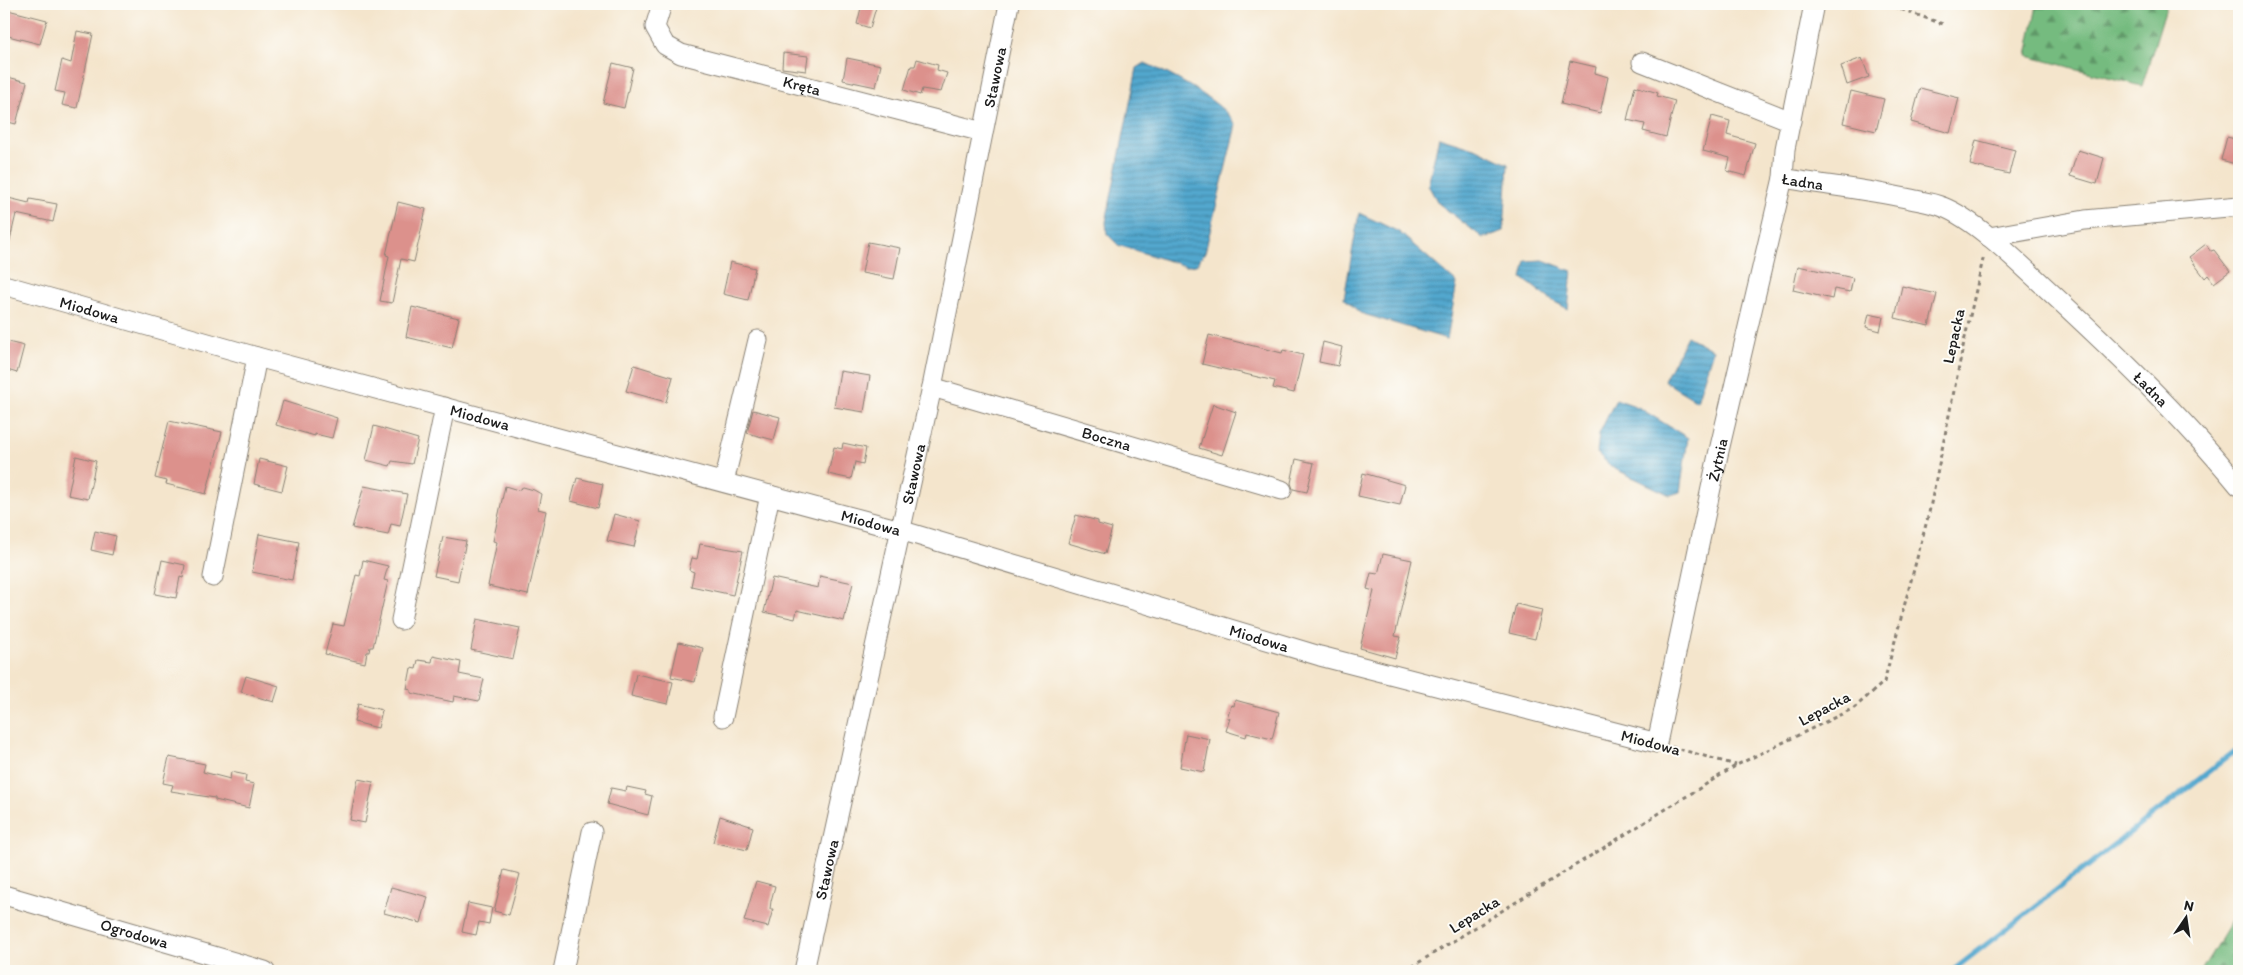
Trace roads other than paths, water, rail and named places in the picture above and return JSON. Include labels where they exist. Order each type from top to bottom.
[{"type":"street","name":"Kręta","points":[[662,4],[655,27],[665,45],[681,54],[984,132]]},
{"type":"street","name":"Stawowa","points":[[804,971],[932,386],[1009,4]]},
{"type":"street","name":"Ładna","points":[[1814,4],[1782,178],[1886,194],[1941,206],[1955,212],[1988,237],[2068,308],[2170,408],[2213,454],[2239,486]]},
{"type":"street","points":[[1642,62],[1791,121]]},
{"type":"street","name":"Żytnia","points":[[1657,743],[1718,456],[1782,178]]},
{"type":"street","points":[[1988,237],[2085,220],[2239,206]]},
{"type":"street","name":"Miodowa","points":[[4,285],[257,357],[900,530],[1320,656],[1657,743]]},
{"type":"street","points":[[724,482],[758,340]]},
{"type":"street","points":[[213,577],[257,357]]},
{"type":"street","name":"Boczna","points":[[932,386],[1282,490]]},
{"type":"street","points":[[401,620],[445,407]]},
{"type":"street","points":[[723,717],[770,495]]},
{"type":"street","points":[[563,971],[592,832]]},
{"type":"street","name":"Ogrodowa","points":[[4,895],[265,971]]},
{"type":"water","points":[[1145,63],[1182,81],[1209,98],[1230,116],[1236,125],[1205,252],[1196,265],[1185,266],[1118,245],[1107,234],[1106,222],[1137,68]]},
{"type":"water","points":[[1439,137],[1477,149],[1508,164],[1504,231],[1483,238],[1438,203],[1428,185]]},
{"type":"water","points":[[1359,213],[1399,232],[1457,283],[1447,339],[1360,313],[1344,298]]},
{"type":"water","points":[[1543,260],[1572,271],[1568,309],[1551,300],[1522,278],[1526,261]]},
{"type":"water","points":[[1687,336],[1713,350],[1697,401],[1664,381]]},
{"type":"water","points":[[1616,399],[1638,407],[1688,438],[1680,492],[1670,495],[1613,468],[1597,453],[1599,434]]},
{"type":"waterway","points":[[1952,971],[2239,748]]}]
